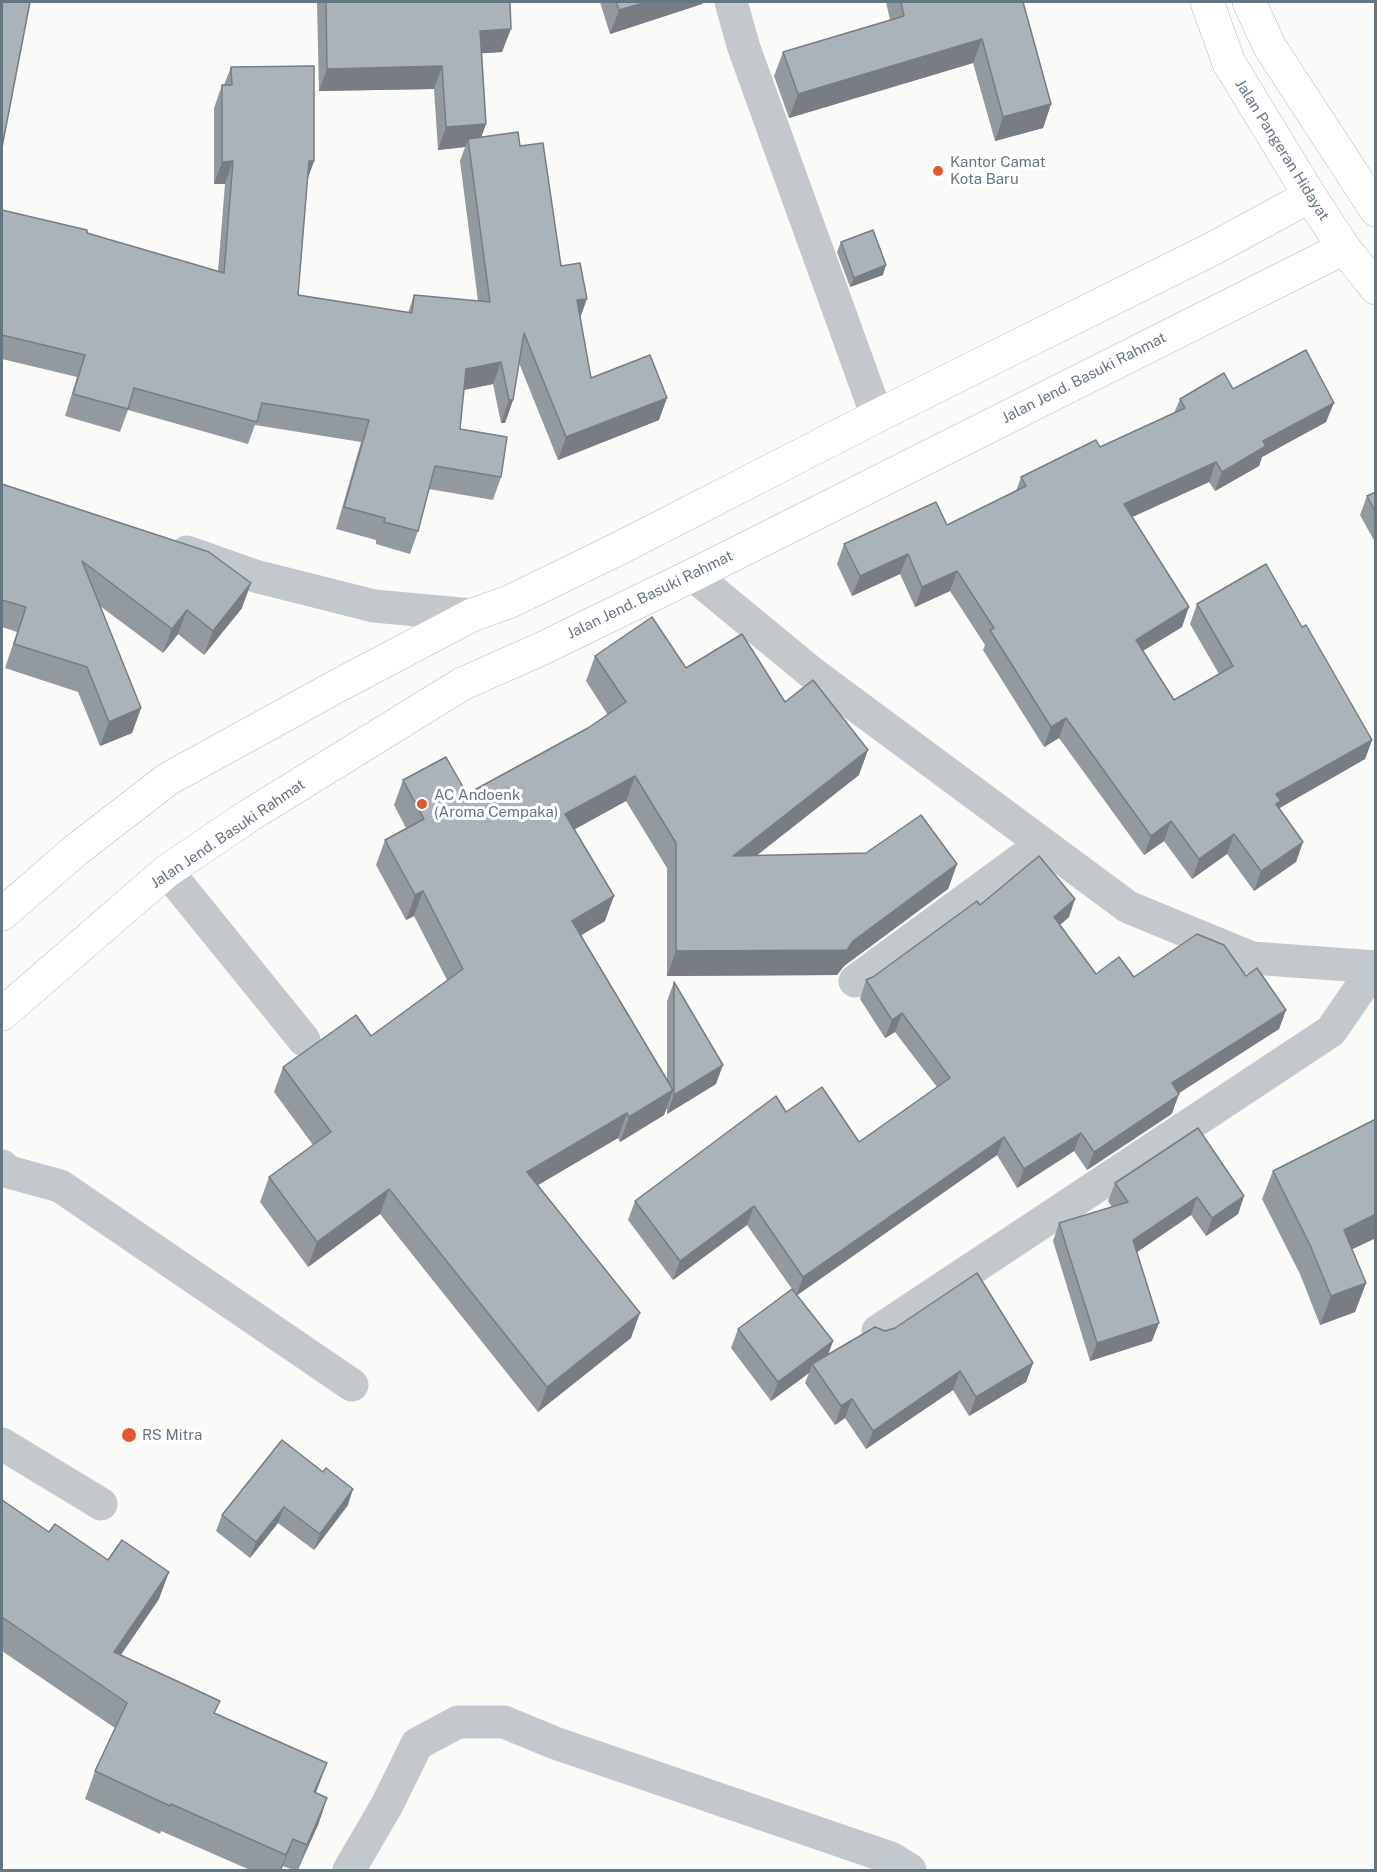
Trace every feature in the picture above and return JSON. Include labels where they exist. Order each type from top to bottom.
[{"type":"main road","name":"Jalan Pangeran Hidayat","points":[[1207,2],[1229,63],[1310,196],[1344,248],[1376,288]]},
{"type":"main road","points":[[1249,2],[1270,47],[1376,210]]},
{"type":"main road","points":[[2,914],[76,850],[168,779],[328,690],[472,615],[509,602],[590,563],[877,416],[1214,248],[1310,196],[1347,168]]},
{"type":"main road","name":"Jalan Jend. Basuki Rahmat","points":[[2,1014],[166,872],[250,815],[462,684],[541,649],[693,575],[1344,248],[1376,226]]},
{"type":"street","points":[[731,2],[748,59],[877,416]]},
{"type":"street","points":[[156,541],[255,576],[374,606],[472,615]]},
{"type":"street","points":[[693,575],[812,673],[1128,907],[1252,958],[1375,967]]},
{"type":"street","points":[[855,981],[1042,844]]},
{"type":"street","points":[[166,872],[304,1040]]},
{"type":"street","points":[[878,1331],[1331,1031],[1375,967]]},
{"type":"street","points":[[4,1174],[60,1186],[352,1386]]},
{"type":"street","points":[[2,1444],[100,1504]]},
{"type":"street","points":[[349,1870],[387,1805],[417,1744],[458,1722],[504,1722],[555,1743],[891,1858],[910,1870]]},
{"type":"building","points":[[2,2],[30,2],[2,148]]},
{"type":"building","points":[[326,2],[510,2],[511,29],[480,31],[486,124],[446,127],[442,66],[327,69]]},
{"type":"building","points":[[616,2],[647,2],[619,10]]},
{"type":"building","points":[[901,2],[1023,2],[1051,104],[1003,117],[982,39],[798,94],[783,52],[904,16]]},
{"type":"building","points":[[314,66],[314,161],[309,161],[298,295],[412,313],[414,295],[490,302],[468,139],[518,132],[520,146],[543,143],[561,266],[580,263],[587,299],[577,300],[591,378],[650,355],[667,398],[566,437],[524,333],[513,400],[509,400],[501,362],[466,369],[460,429],[507,437],[501,477],[435,466],[418,531],[384,522],[385,518],[344,507],[369,420],[262,403],[257,422],[134,388],[128,409],[73,394],[85,355],[2,335],[2,210],[87,230],[87,233],[224,273],[233,161],[222,162],[222,85],[232,85],[231,67]]},
{"type":"building","points":[[873,230],[886,265],[854,278],[841,242]]},
{"type":"building","points":[[1306,350],[1334,403],[1263,441],[1266,446],[1222,472],[1216,462],[1124,504],[1189,607],[1136,640],[1174,700],[1233,666],[1197,604],[1266,564],[1302,627],[1306,625],[1372,740],[1276,794],[1281,801],[1276,804],[1303,842],[1261,871],[1234,834],[1199,859],[1171,821],[1151,836],[1066,718],[1051,727],[990,630],[994,628],[957,571],[922,587],[908,554],[860,576],[844,544],[936,502],[947,525],[1026,486],[1021,477],[1096,440],[1100,447],[1185,408],[1180,399],[1224,373],[1233,389]]},
{"type":"building","points":[[2,484],[209,552],[251,583],[213,631],[187,610],[172,629],[82,561],[141,708],[109,722],[87,667],[14,644],[26,607],[2,600]]},
{"type":"building","points":[[1376,492],[1376,513],[1367,496]]},
{"type":"building","points":[[652,617],[686,668],[742,634],[785,702],[813,680],[868,750],[733,856],[866,853],[921,815],[957,864],[853,941],[847,950],[676,951],[676,843],[635,776],[565,814],[614,896],[572,921],[673,1090],[629,1117],[627,1113],[527,1172],[640,1313],[547,1387],[389,1189],[317,1242],[269,1177],[331,1132],[283,1067],[356,1015],[371,1036],[463,969],[423,891],[415,895],[385,840],[424,819],[403,780],[446,757],[467,794],[588,728],[626,702],[595,656]]},
{"type":"building","points":[[1039,856],[1075,899],[1054,917],[1096,974],[1119,957],[1134,977],[1197,934],[1224,945],[1246,976],[1257,968],[1286,1010],[1172,1083],[1179,1094],[1177,1096],[1094,1152],[1081,1133],[1024,1169],[1004,1137],[803,1277],[754,1206],[680,1261],[635,1201],[776,1096],[786,1112],[822,1087],[859,1142],[950,1078],[902,1013],[892,1020],[866,980],[977,901],[980,905]]},
{"type":"building","points":[[674,982],[723,1065],[674,1095]]},
{"type":"building","points":[[1376,1119],[1376,1214],[1344,1230],[1366,1283],[1331,1296],[1310,1245],[1273,1171]]},
{"type":"building","points":[[1198,1128],[1244,1196],[1212,1218],[1197,1197],[1133,1240],[1159,1323],[1097,1343],[1059,1223],[1128,1202],[1115,1183]]},
{"type":"building","points":[[977,1273],[1033,1363],[976,1397],[960,1371],[873,1431],[852,1399],[841,1406],[812,1364],[875,1327],[885,1331],[895,1328]]},
{"type":"building","points":[[792,1289],[833,1341],[778,1382],[738,1329]]},
{"type":"building","points":[[282,1440],[323,1472],[326,1468],[353,1489],[320,1534],[284,1507],[256,1542],[222,1515]]},
{"type":"building","points":[[2,1500],[49,1532],[55,1524],[108,1560],[122,1540],[169,1572],[114,1652],[220,1701],[214,1713],[327,1763],[314,1792],[327,1798],[307,1845],[293,1839],[286,1855],[171,1804],[170,1806],[95,1771],[127,1703],[2,1617]]},
{"type":"place","name":"Kantor Camat Kota Baru","points":[[938,171]]},
{"type":"place","name":"AC Andoenk (Aroma Cempaka)","points":[[422,804]]},
{"type":"place","name":"RS Mitra","points":[[129,1435]]}]
